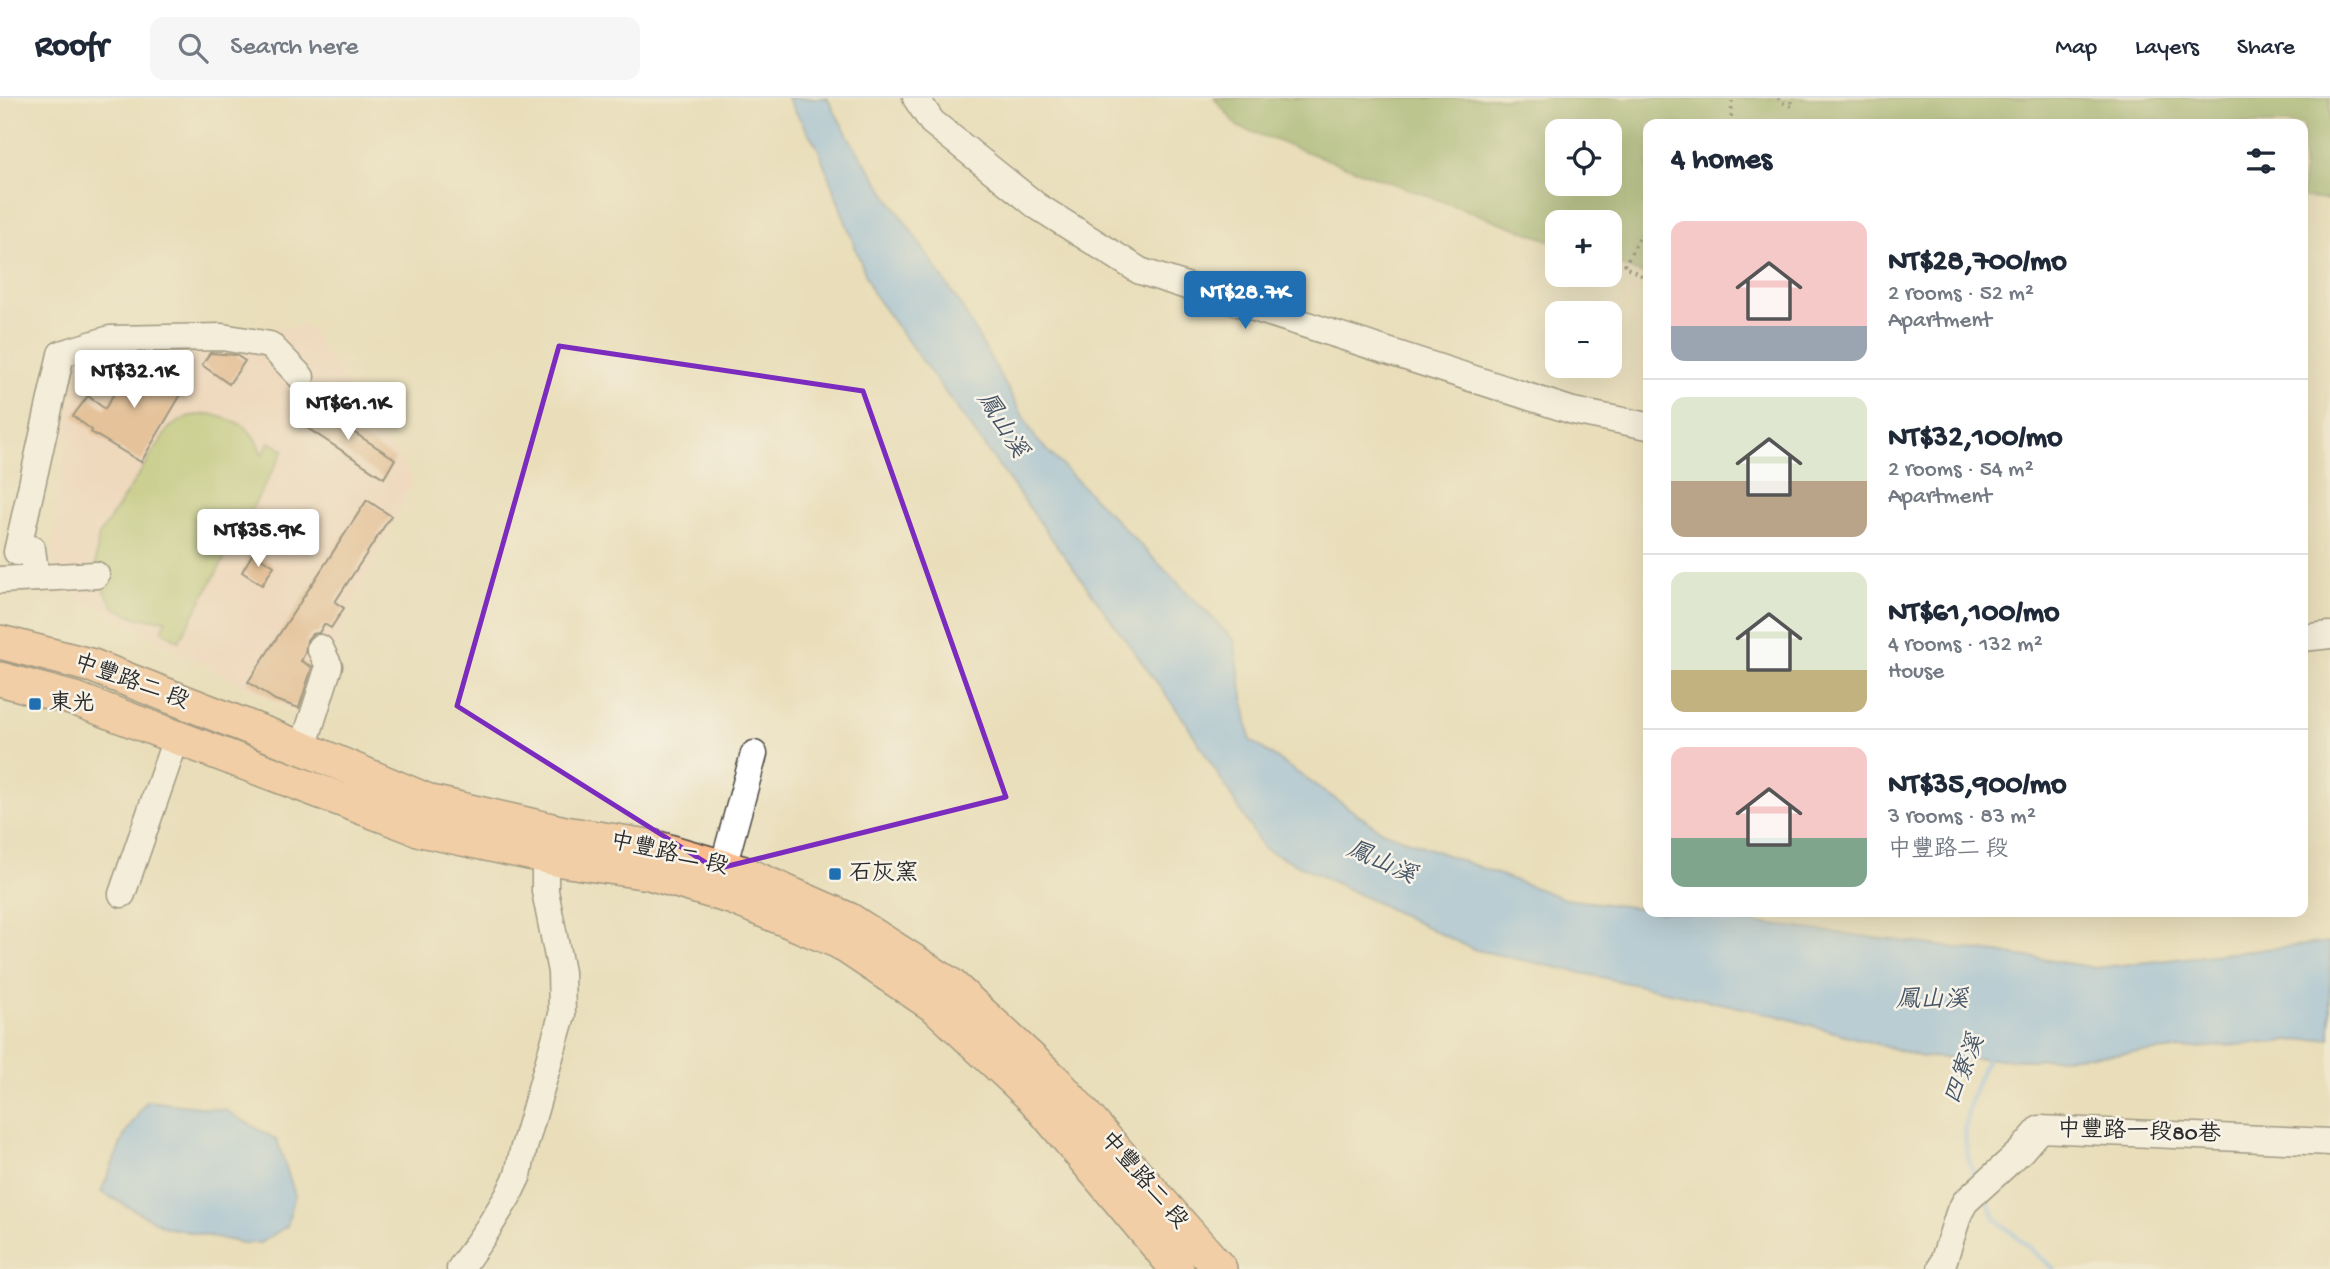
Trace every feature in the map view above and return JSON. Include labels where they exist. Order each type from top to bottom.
[{"type":"main road","name":"中豐路二 段","points":[[0,642],[93,666],[303,748],[541,846],[654,847],[741,872],[821,921],[839,942],[946,1016],[1035,1100],[1177,1269]]},
{"type":"main road","name":"中豐路二 段","points":[[0,680],[78,700],[421,830],[541,846],[821,921],[848,919],[951,985],[1056,1082],[1220,1269]]},
{"type":"street","points":[[916,98],[932,122],[1037,206],[1140,271],[1573,411],[1643,425]]},
{"type":"street","points":[[36,578],[32,550],[18,552],[61,354],[110,339],[222,337],[270,345],[301,377]]},
{"type":"street","points":[[0,580],[96,575]]},
{"type":"street","points":[[2308,637],[2330,635]]},
{"type":"street","points":[[303,748],[329,666],[320,648]]},
{"type":"street","points":[[122,894],[172,750],[182,739]]},
{"type":"street","points":[[723,867],[754,754]]},
{"type":"street","points":[[460,1269],[509,1196],[518,1175],[562,1015],[561,972],[545,891],[541,846]]},
{"type":"street","name":"中豐路一段80巷","points":[[1941,1269],[1965,1202],[2021,1151],[2039,1129],[2330,1142]]},
{"type":"path","points":[[1731,119],[1732,98]]},
{"type":"path","points":[[1778,98],[1792,107],[1790,98]]},
{"type":"path","points":[[1643,231],[1624,266],[1643,276]]},
{"type":"highlighted area","points":[[559,346],[863,391],[1006,797],[716,869],[457,706]]},
{"type":"shaded area","points":[[307,326],[414,480],[346,618],[310,720],[70,594],[56,595],[53,543],[77,349]]},
{"type":"green space","points":[[1214,98],[2330,98],[2330,200],[2308,198],[2308,119],[1643,119],[1643,274],[1622,266],[1622,210],[1545,210],[1545,239],[1238,127]]},
{"type":"green space","points":[[211,414],[244,426],[254,437],[262,455],[269,442],[284,450],[179,641],[162,631],[166,620],[138,618],[115,608],[101,586],[96,561],[98,537],[169,428],[189,416]]},
{"type":"water","name":"鳳山溪","points":[[787,98],[827,98],[851,141],[958,301],[1036,439],[1234,640],[1250,740],[1382,831],[1565,899],[1643,908],[1643,917],[1710,917],[2037,958],[2095,968],[2330,942],[2330,1038],[2034,1060],[1922,1057],[1775,1015],[1472,949],[1263,848],[1187,724],[872,292],[818,148]]},
{"type":"water","points":[[147,1101],[225,1110],[277,1140],[295,1195],[287,1226],[260,1243],[243,1243],[165,1227],[101,1192],[125,1134]]},
{"type":"building","points":[[210,353],[236,355],[245,361],[229,384],[202,365]]},
{"type":"building","points":[[135,357],[186,386],[141,462],[91,432],[92,430],[73,416],[88,396],[105,409]]},
{"type":"building","points":[[313,406],[395,459],[384,478],[301,424]]},
{"type":"building","points":[[367,500],[391,516],[335,602],[344,608],[331,628],[324,624],[319,633],[312,634],[307,640],[301,661],[312,667],[299,708],[275,700],[248,682]]},
{"type":"building","points":[[253,553],[274,566],[262,585],[242,572]]},
{"type":"waterway","name":"四寮溪","points":[[1977,1181],[1970,1164],[1965,1133],[1970,1102],[1989,1054]]},
{"type":"waterway","name":"四寮溪","points":[[1985,1196],[1996,1219],[2054,1269]]},
{"type":"place","name":"東光","points":[[35,704]]},
{"type":"place","name":"石灰窯","points":[[835,874]]}]
